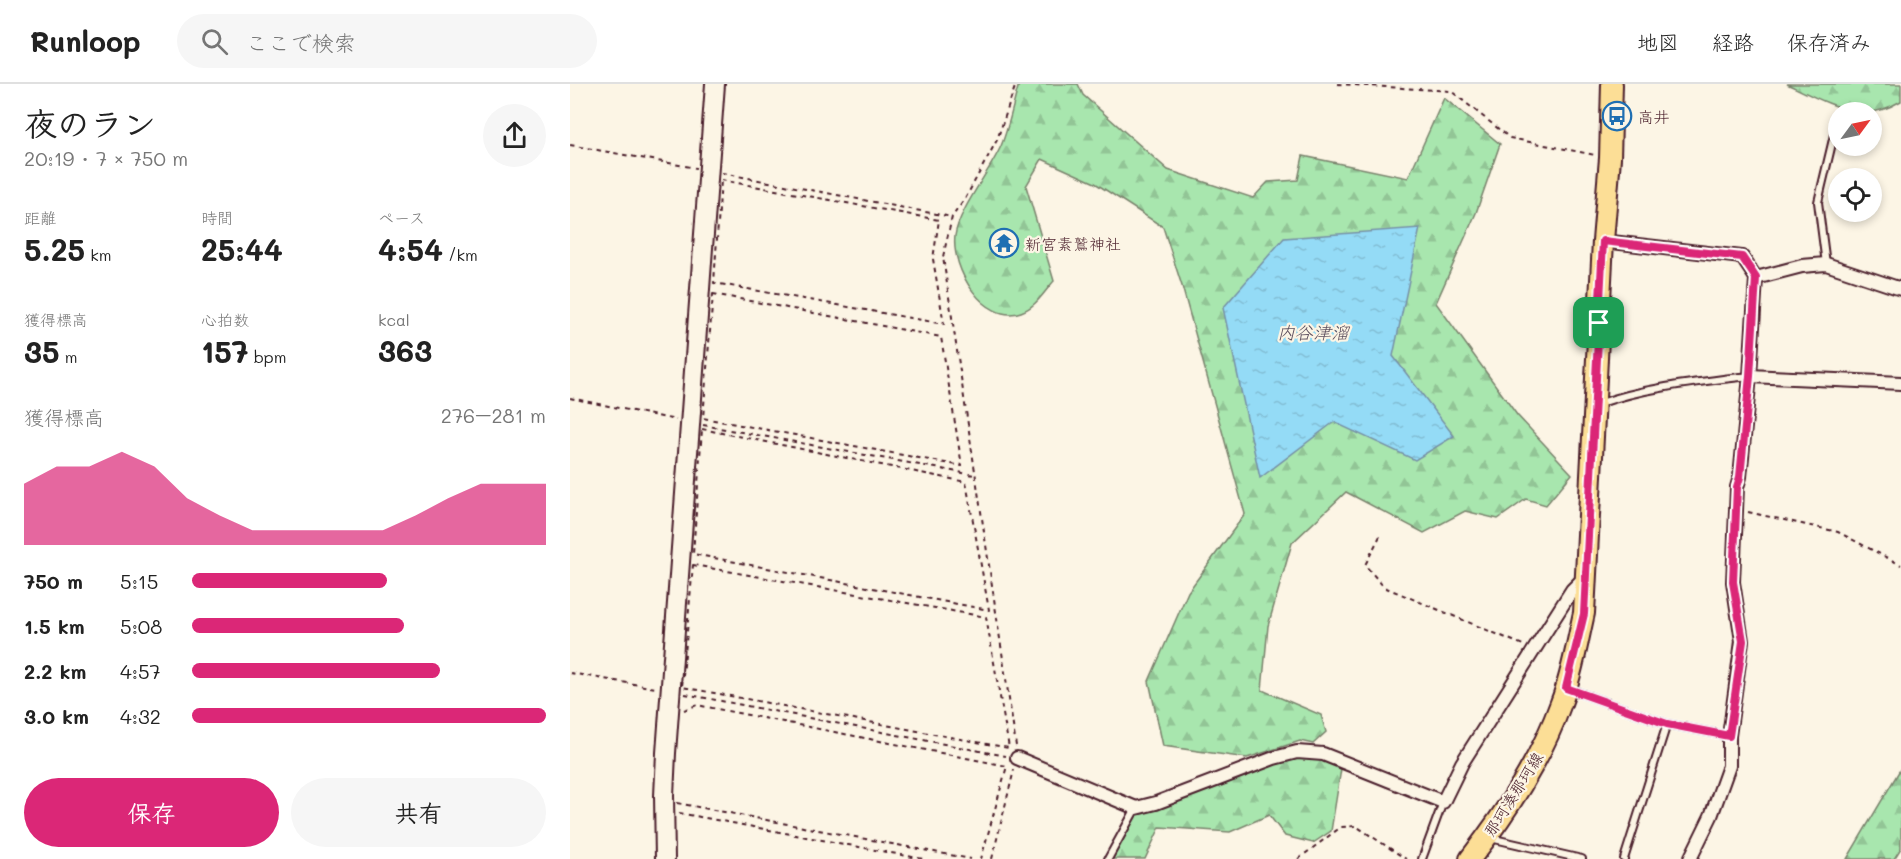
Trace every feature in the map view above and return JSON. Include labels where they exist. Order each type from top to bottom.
[{"type":"main road","name":"那珂湊那珂線","points":[[1470,859],[1524,782],[1545,742],[1566,688],[1584,614],[1603,241],[1610,158],[1612,84]]},
{"type":"street","points":[[665,859],[664,796],[670,691],[696,426],[715,175],[715,84]]},
{"type":"street","points":[[1603,241],[1742,257],[1756,278],[1750,376],[1736,510],[1733,582],[1743,641],[1729,736],[1729,766],[1712,816],[1690,859]]},
{"type":"street","points":[[1756,278],[1802,266],[1826,264],[1901,289]]},
{"type":"street","points":[[1750,376],[1901,383]]},
{"type":"street","points":[[1017,758],[1136,808],[1156,803],[1274,758],[1297,752],[1323,754],[1443,802],[1462,763],[1572,591],[1586,576]]},
{"type":"lane","points":[[1826,264],[1818,202],[1829,156]]},
{"type":"lane","points":[[1595,405],[1628,395],[1750,376]]},
{"type":"lane","points":[[1566,688],[1667,724],[1729,736]]},
{"type":"lane","points":[[1624,859],[1667,724]]},
{"type":"lane","points":[[1422,859],[1443,802]]},
{"type":"lane","points":[[1108,859],[1136,808]]},
{"type":"lane","points":[[1487,837],[1582,859]]},
{"type":"path","points":[[992,859],[1017,758],[943,257],[952,217],[965,199],[997,140],[1016,84]]},
{"type":"path","points":[[1337,84],[1451,92],[1510,138],[1610,158]]},
{"type":"path","points":[[570,145],[939,220],[933,259],[944,324],[714,284],[715,175]]},
{"type":"path","points":[[715,175],[952,217]]},
{"type":"path","points":[[713,294],[942,337],[962,466],[703,418],[713,294]]},
{"type":"path","points":[[570,398],[966,482],[988,610],[693,554],[696,426]]},
{"type":"path","points":[[696,426],[974,475]]},
{"type":"path","points":[[1736,510],[1838,532],[1901,565]]},
{"type":"path","points":[[1380,536],[1365,565],[1383,587],[1534,650]]},
{"type":"path","points":[[693,565],[986,617],[1009,748],[682,687],[693,565]]},
{"type":"path","points":[[570,673],[1017,758]]},
{"type":"path","points":[[681,711],[697,705],[1006,766],[981,859]]},
{"type":"path","points":[[676,802],[971,859]]},
{"type":"path","points":[[676,812],[923,859]]},
{"type":"path","points":[[1298,859],[1341,827],[1356,826],[1406,859]]},
{"type":"green space","points":[[1019,84],[1078,84],[1083,95],[1168,170],[1253,198],[1268,182],[1298,180],[1303,156],[1408,178],[1444,98],[1500,144],[1476,213],[1436,303],[1517,415],[1572,474],[1546,505],[1526,499],[1498,519],[1465,511],[1424,533],[1346,492],[1292,543],[1268,626],[1262,690],[1321,715],[1326,732],[1313,744],[1300,741],[1247,758],[1163,746],[1149,681],[1188,592],[1245,514],[1182,286],[1163,227],[1095,183],[1042,159],[1026,186],[1054,281],[1031,307],[1021,312],[1007,314],[983,302],[964,278],[955,249],[957,226],[1001,146]]},
{"type":"green space","points":[[1787,84],[1901,84],[1901,101],[1882,110],[1882,102],[1823,101]]},
{"type":"green space","points":[[1298,758],[1324,759],[1341,769],[1331,831],[1313,843],[1285,836],[1269,815],[1230,832],[1160,827],[1145,859],[1111,859],[1137,811],[1276,763]]},
{"type":"green space","points":[[1901,768],[1901,848],[1894,859],[1847,859]]},
{"type":"water","name":"内谷津溜","points":[[1420,228],[1393,356],[1454,436],[1415,460],[1334,422],[1260,478],[1223,308],[1284,238]]},
{"type":"place","name":"高井","points":[[1617,116]]},
{"type":"place","name":"新宮素鷲神社","points":[[1004,243]]},
{"type":"route","points":[[1603,241],[1742,257],[1756,278],[1750,376],[1740,477],[1737,487],[1733,582],[1743,641],[1729,736],[1667,724],[1566,688],[1584,614],[1599,323],[1603,241]]}]
